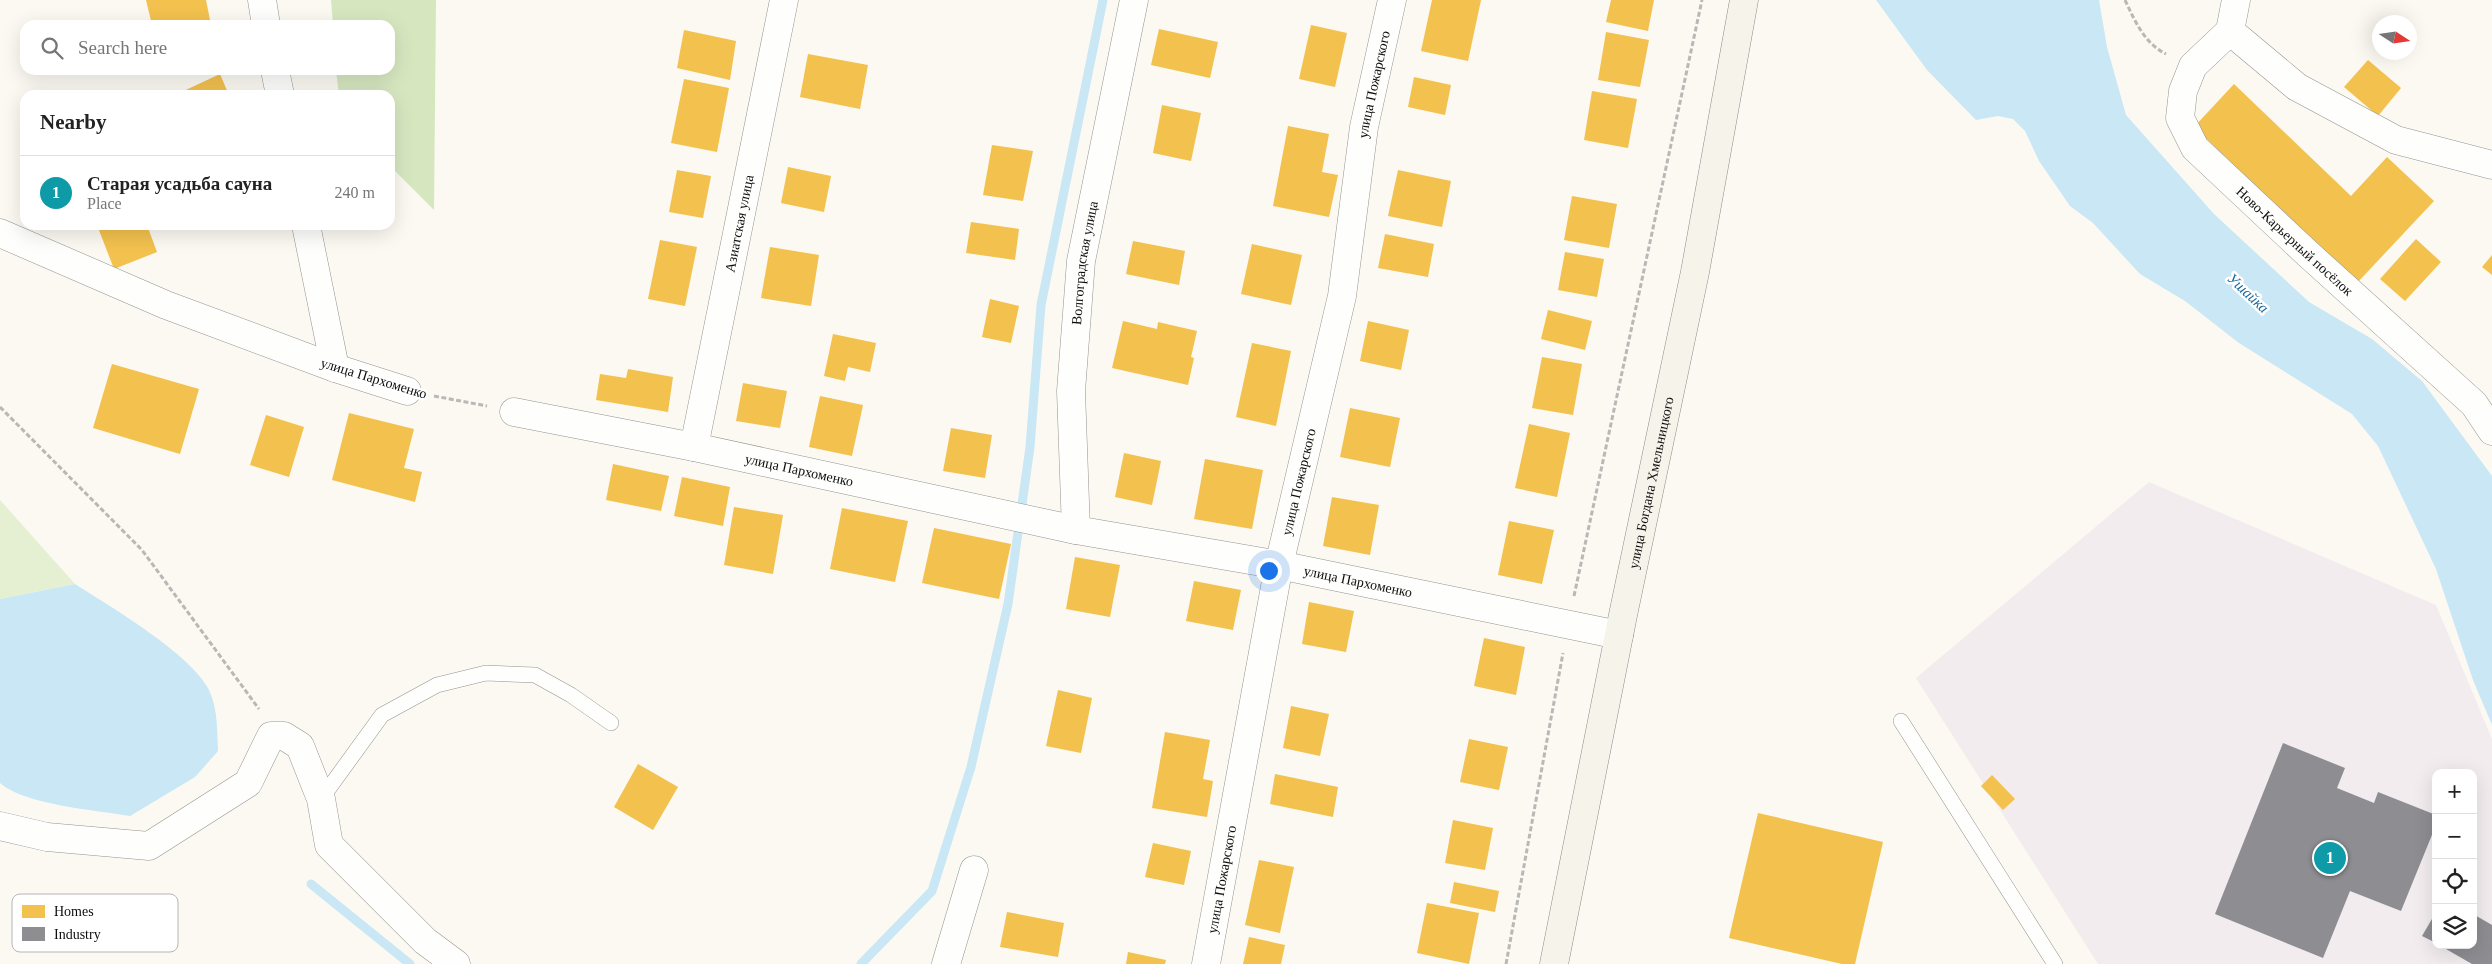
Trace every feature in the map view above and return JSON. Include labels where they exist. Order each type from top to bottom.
[{"type":"street","points":[[262,0],[265,20]]},
{"type":"street","name":"Азиатская улица","points":[[694,447],[784,0]]},
{"type":"street","name":"Волгоградская улица","points":[[1076,530],[1071,391],[1081,261],[1134,0]]},
{"type":"street","name":"улица Пожарского","points":[[1206,964],[1279,566],[1342,296],[1364,128],[1392,0]]},
{"type":"street","name":"улица Богдана Хмельницкого","points":[[1554,964],[1619,635],[1695,272],[1744,0]]},
{"type":"street","points":[[2236,0],[2230,31],[2297,87],[2396,140],[2492,165]]},
{"type":"street","name":"Ново-Карьерный посёлок","points":[[2230,31],[2193,66],[2183,91],[2180,118],[2195,148],[2308,254],[2474,404],[2492,431]]},
{"type":"street","points":[[276,75],[279,90]]},
{"type":"street","points":[[307,230],[334,368]]},
{"type":"street","name":"улица Пархоменко","points":[[0,233],[166,305],[334,368],[407,391]]},
{"type":"street","name":"улица Пархоменко","points":[[514,412],[694,447],[1076,530],[1279,566],[1619,635]]},
{"type":"street","points":[[0,826],[47,837],[149,846],[248,783],[271,736],[284,736],[300,746],[320,799],[329,845],[425,941],[456,964]]},
{"type":"street","points":[[946,964],[974,870]]},
{"type":"lane","points":[[320,799],[382,715],[437,685],[486,673],[535,675],[571,695],[611,723]]},
{"type":"lane","points":[[1901,721],[2055,964]]},
{"type":"path","points":[[1506,964],[1568,625],[1702,0]]},
{"type":"path","points":[[2125,0],[2137,26],[2156,48],[2193,66]]},
{"type":"path","name":"улица Пархоменко","points":[[407,391],[514,412]]},
{"type":"path","points":[[0,407],[142,550],[243,685],[261,712],[271,736]]},
{"type":"shaded area","points":[[2149,482],[2436,605],[2492,739],[2492,964],[2098,964],[1916,678]]},
{"type":"green space","points":[[331,0],[436,0],[434,210],[395,171],[395,90],[338,90],[337,75],[395,75],[395,20],[333,20]]},
{"type":"green space","points":[[0,500],[75,584],[0,599]]},
{"type":"water","name":"Ушайка","points":[[1876,0],[2099,0],[2107,47],[2126,115],[2214,214],[2309,302],[2372,339],[2422,381],[2492,476],[2492,725],[2473,680],[2436,569],[2378,446],[2352,414],[2239,343],[2185,301],[2140,274],[2093,223],[2070,206],[2039,161],[2025,131],[2013,119],[1998,116],[1976,120],[1927,70]]},
{"type":"water","points":[[75,584],[149,632],[186,661],[200,676],[209,690],[214,705],[217,720],[218,751],[195,777],[130,816],[43,802],[26,797],[0,783],[0,599]]},
{"type":"building: Homes","points":[[146,0],[206,0],[210,20],[151,20]]},
{"type":"building: Homes","points":[[1432,0],[1481,0],[1468,61],[1421,51]]},
{"type":"building: Homes","points":[[1611,0],[1654,0],[1648,31],[1606,22]]},
{"type":"building: Homes","points":[[1311,25],[1347,33],[1335,87],[1299,79]]},
{"type":"building: Homes","points":[[1159,29],[1218,42],[1210,78],[1151,65]]},
{"type":"building: Homes","points":[[684,30],[736,41],[730,80],[677,68]]},
{"type":"building: Homes","points":[[1606,32],[1649,40],[1640,87],[1598,80]]},
{"type":"building: Homes","points":[[808,54],[868,65],[860,109],[800,97]]},
{"type":"building: Homes","points":[[2368,60],[2401,88],[2378,116],[2344,87]]},
{"type":"building: Homes","points":[[220,75],[227,90],[186,90]]},
{"type":"building: Homes","points":[[1414,77],[1451,85],[1445,115],[1408,107]]},
{"type":"building: Homes","points":[[684,79],[729,88],[717,152],[671,143]]},
{"type":"building: Homes","points":[[2234,84],[2351,196],[2387,157],[2434,201],[2357,283],[2194,127]]},
{"type":"building: Homes","points":[[1592,91],[1637,99],[1628,148],[1584,140]]},
{"type":"building: Homes","points":[[1162,105],[1201,113],[1191,161],[1153,153]]},
{"type":"building: Homes","points":[[1288,126],[1329,134],[1322,172],[1338,175],[1329,217],[1273,206]]},
{"type":"building: Homes","points":[[992,145],[1033,151],[1023,201],[983,195]]},
{"type":"building: Homes","points":[[788,167],[831,176],[824,212],[781,203]]},
{"type":"building: Homes","points":[[677,170],[711,176],[703,218],[669,212]]},
{"type":"building: Homes","points":[[1398,170],[1451,181],[1442,227],[1388,216]]},
{"type":"building: Homes","points":[[1572,196],[1617,204],[1609,248],[1564,240]]},
{"type":"building: Homes","points":[[971,222],[1019,229],[1015,260],[966,253]]},
{"type":"building: Homes","points":[[99,230],[149,230],[157,252],[114,269]]},
{"type":"building: Homes","points":[[1385,234],[1434,244],[1428,277],[1378,268]]},
{"type":"building: Homes","points":[[2416,239],[2441,262],[2405,301],[2380,279]]},
{"type":"building: Homes","points":[[660,240],[697,247],[685,306],[648,299]]},
{"type":"building: Homes","points":[[1133,241],[1185,251],[1179,285],[1126,274]]},
{"type":"building: Homes","points":[[1252,244],[1302,255],[1291,305],[1241,294]]},
{"type":"building: Homes","points":[[770,247],[819,255],[811,306],[761,298]]},
{"type":"building: Homes","points":[[1565,252],[1604,259],[1597,297],[1558,290]]},
{"type":"building: Homes","points":[[2492,255],[2492,275],[2482,267]]},
{"type":"building: Homes","points":[[990,299],[1019,306],[1011,343],[982,337]]},
{"type":"building: Homes","points":[[1548,310],[1592,321],[1585,350],[1541,339]]},
{"type":"building: Homes","points":[[1123,321],[1157,329],[1158,322],[1197,331],[1191,357],[1194,358],[1188,385],[1112,368]]},
{"type":"building: Homes","points":[[1368,321],[1409,330],[1401,370],[1360,361]]},
{"type":"building: Homes","points":[[833,334],[876,343],[870,372],[848,367],[845,381],[824,376]]},
{"type":"building: Homes","points":[[1252,343],[1291,351],[1276,426],[1236,417]]},
{"type":"building: Homes","points":[[1542,357],[1582,364],[1573,415],[1532,408]]},
{"type":"building: Homes","points":[[112,364],[199,389],[180,454],[93,428]]},
{"type":"building: Homes","points":[[628,369],[673,377],[668,412],[596,400],[600,374],[626,378]]},
{"type":"building: Homes","points":[[743,383],[787,391],[780,428],[736,421]]},
{"type":"building: Homes","points":[[820,396],[863,405],[852,456],[809,447]]},
{"type":"building: Homes","points":[[1350,408],[1400,418],[1390,467],[1340,457]]},
{"type":"building: Homes","points":[[349,413],[414,429],[404,468],[422,472],[415,502],[332,480]]},
{"type":"building: Homes","points":[[266,415],[304,427],[289,477],[250,465]]},
{"type":"building: Homes","points":[[1529,424],[1570,433],[1557,497],[1515,488]]},
{"type":"building: Homes","points":[[951,428],[992,435],[985,478],[943,471]]},
{"type":"building: Homes","points":[[1124,453],[1161,461],[1152,505],[1115,497]]},
{"type":"building: Homes","points":[[1205,459],[1263,470],[1252,529],[1194,519]]},
{"type":"building: Homes","points":[[613,464],[669,476],[661,511],[606,500]]},
{"type":"building: Homes","points":[[682,477],[730,487],[723,526],[674,516]]},
{"type":"building: Homes","points":[[1332,497],[1379,505],[1370,555],[1323,546]]},
{"type":"building: Homes","points":[[734,507],[783,515],[773,574],[724,565]]},
{"type":"building: Homes","points":[[842,508],[908,521],[895,582],[830,569]]},
{"type":"building: Homes","points":[[1509,521],[1554,530],[1542,584],[1498,575]]},
{"type":"building: Homes","points":[[934,528],[1011,544],[999,599],[922,583]]},
{"type":"building: Homes","points":[[1075,557],[1120,565],[1110,617],[1066,609]]},
{"type":"building: Homes","points":[[1194,581],[1241,590],[1233,630],[1186,621]]},
{"type":"building: Homes","points":[[1309,602],[1354,611],[1346,652],[1302,644]]},
{"type":"building: Homes","points":[[1484,638],[1525,647],[1516,695],[1474,686]]},
{"type":"building: Homes","points":[[1058,690],[1092,698],[1081,753],[1046,746]]},
{"type":"building: Homes","points":[[1291,706],[1329,714],[1320,756],[1283,748]]},
{"type":"building: Homes","points":[[1165,732],[1210,740],[1203,779],[1213,781],[1207,817],[1152,808]]},
{"type":"building: Homes","points":[[1469,739],[1508,747],[1499,790],[1460,782]]},
{"type":"building: Homes","points":[[638,764],[678,787],[653,830],[614,807]]},
{"type":"building: Homes","points":[[1275,774],[1338,787],[1333,817],[1270,804]]},
{"type":"building: Homes","points":[[1992,775],[2015,799],[2003,810],[1981,786]]},
{"type":"building: Homes","points":[[1758,813],[1883,842],[1855,964],[1842,964],[1729,938]]},
{"type":"building: Homes","points":[[1453,820],[1493,828],[1485,870],[1445,863]]},
{"type":"building: Homes","points":[[1153,843],[1191,851],[1184,885],[1145,877]]},
{"type":"building: Homes","points":[[1259,860],[1294,867],[1280,933],[1245,925]]},
{"type":"building: Homes","points":[[1454,882],[1499,891],[1495,912],[1450,903]]},
{"type":"building: Homes","points":[[1427,903],[1479,913],[1469,964],[1417,953]]},
{"type":"building: Homes","points":[[1007,912],[1064,923],[1058,957],[1000,947]]},
{"type":"building: Homes","points":[[1249,937],[1285,945],[1281,964],[1243,964]]},
{"type":"building: Homes","points":[[1128,952],[1166,960],[1165,964],[1126,964]]},
{"type":"building: Industry","points":[[2283,743],[2345,768],[2337,788],[2374,803],[2378,792],[2432,813],[2432,835],[2401,911],[2350,891],[2323,958],[2215,914]]},
{"type":"building: Industry","points":[[2477,916],[2492,925],[2492,964],[2472,964],[2446,949],[2477,949]]},
{"type":"building: Industry","points":[[2432,919],[2432,941],[2422,936]]},
{"type":"waterway","points":[[861,964],[932,891],[971,767],[1008,604],[1030,447],[1041,305],[1103,0]]},
{"type":"waterway","points":[[311,884],[410,964]]},
{"type":"place","name":"Старая усадьба сауна","points":[[2330,858]]}]
